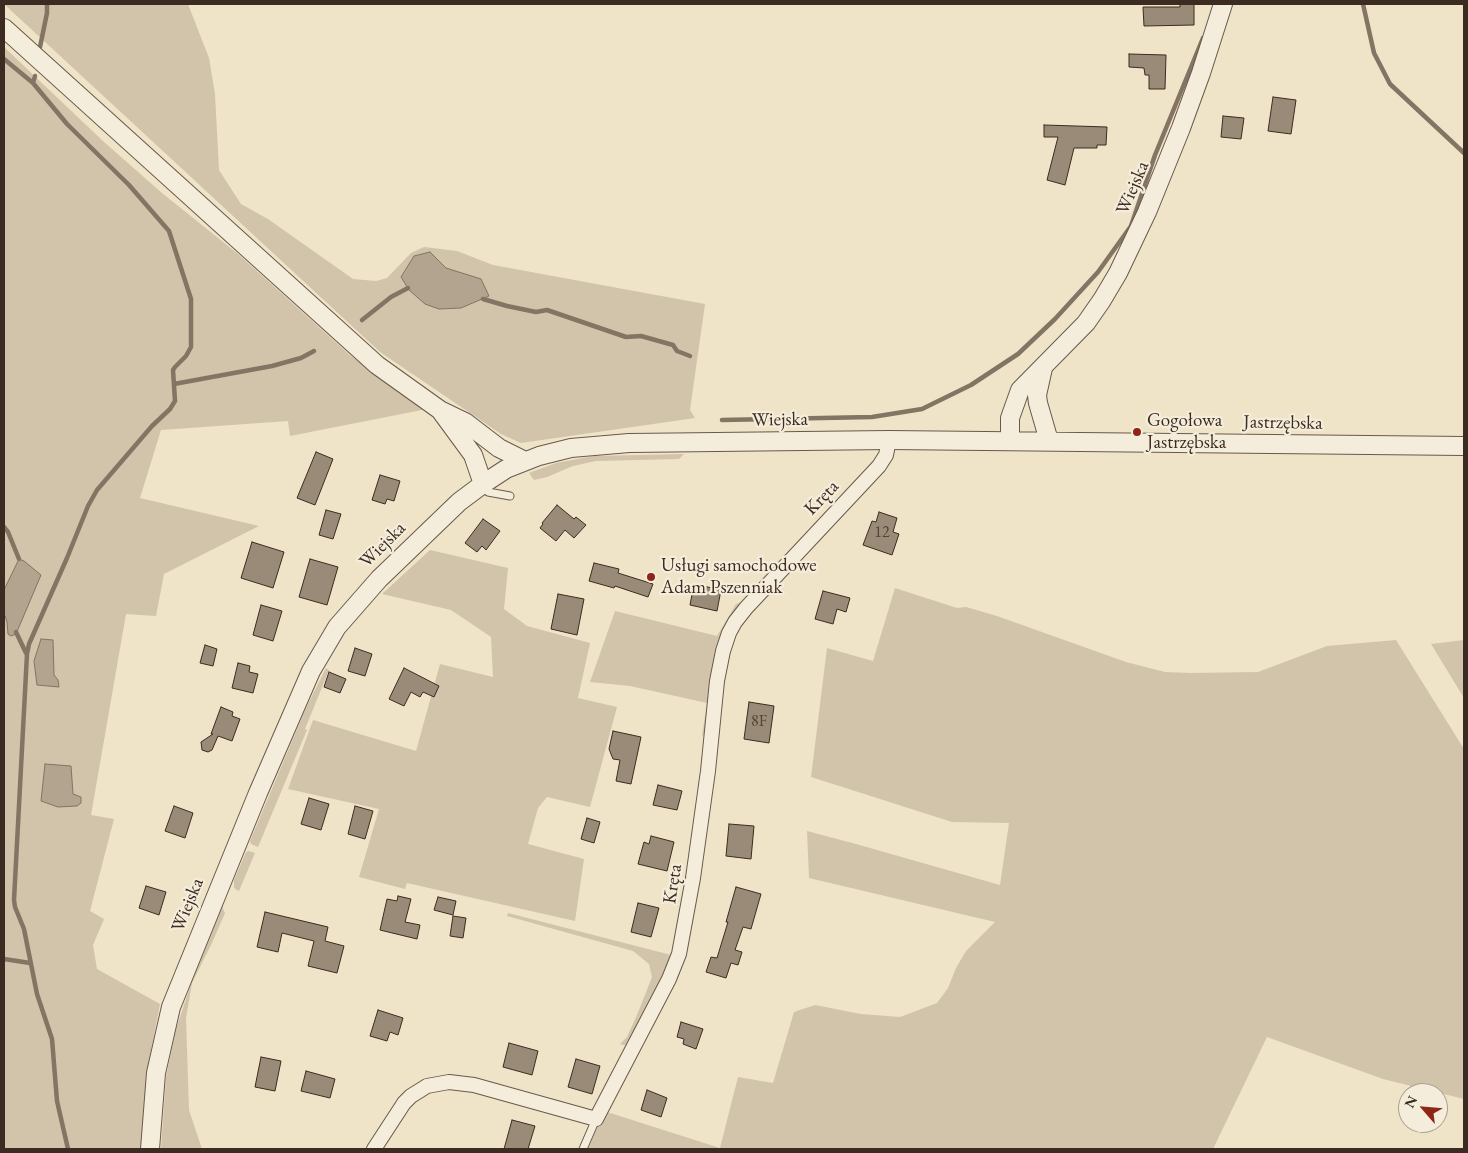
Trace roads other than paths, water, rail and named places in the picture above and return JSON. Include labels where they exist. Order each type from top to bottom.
[{"type":"street","name":"Wiejska","points":[[150,1149],[156,1073],[171,1007],[310,671],[337,628],[372,587],[449,511],[483,484],[524,461],[571,448],[612,444],[1010,440],[1010,418],[1020,390],[1086,323],[1118,273],[1147,212],[1181,128],[1202,73],[1223,4]]},
{"type":"street","points":[[4,28],[364,355],[440,410],[465,422],[500,448],[524,461]]},
{"type":"street","points":[[1043,368],[1037,395],[1040,415],[1049,441]]},
{"type":"street","points":[[440,410],[473,455],[483,484]]},
{"type":"street","name":"Kręta","points":[[596,1119],[669,979],[679,954],[693,878],[708,771],[717,681],[729,633],[746,608],[879,466],[886,454],[889,440]]},
{"type":"street","name":"Jastrzębska","points":[[1010,440],[1464,446]]},
{"type":"street","points":[[374,1149],[404,1103],[411,1096],[427,1086],[449,1082],[474,1085],[596,1119]]},
{"type":"lane","points":[[483,484],[488,492],[510,496]]},
{"type":"lane","points":[[584,1149],[596,1119]]},
{"type":"waterway","points":[[40,47],[47,4]]},
{"type":"waterway","points":[[1363,4],[1374,53],[1390,84],[1464,153]]},
{"type":"waterway","points":[[722,420],[872,417],[922,409],[971,385],[1018,354],[1055,319],[1098,272],[1131,226],[1155,155],[1203,38]]},
{"type":"waterway","points":[[4,59],[33,83]]},
{"type":"waterway","points":[[35,76],[33,83],[67,124],[129,185],[169,231],[191,299],[191,347],[186,356],[173,370],[175,401],[170,409],[152,426],[97,490],[88,506],[29,644],[27,654],[14,900],[24,929],[37,994],[52,1039],[57,1101],[68,1149]]},
{"type":"waterway","points":[[362,320],[391,297],[408,288]]},
{"type":"waterway","points":[[483,299],[536,312],[547,310],[626,337],[641,336],[673,345],[677,351],[690,356]]},
{"type":"waterway","points":[[174,384],[272,366],[301,358],[314,351]]},
{"type":"waterway","points":[[4,527],[19,559]]},
{"type":"waterway","points":[[16,632],[26,653]]},
{"type":"waterway","points":[[4,959],[30,963]]},
{"type":"place","name":"Gogołowa Jastrzębska","points":[[1137,432]]},
{"type":"place","name":"Usługi samochodowe Adam Pszenniak","points":[[651,577]]}]
